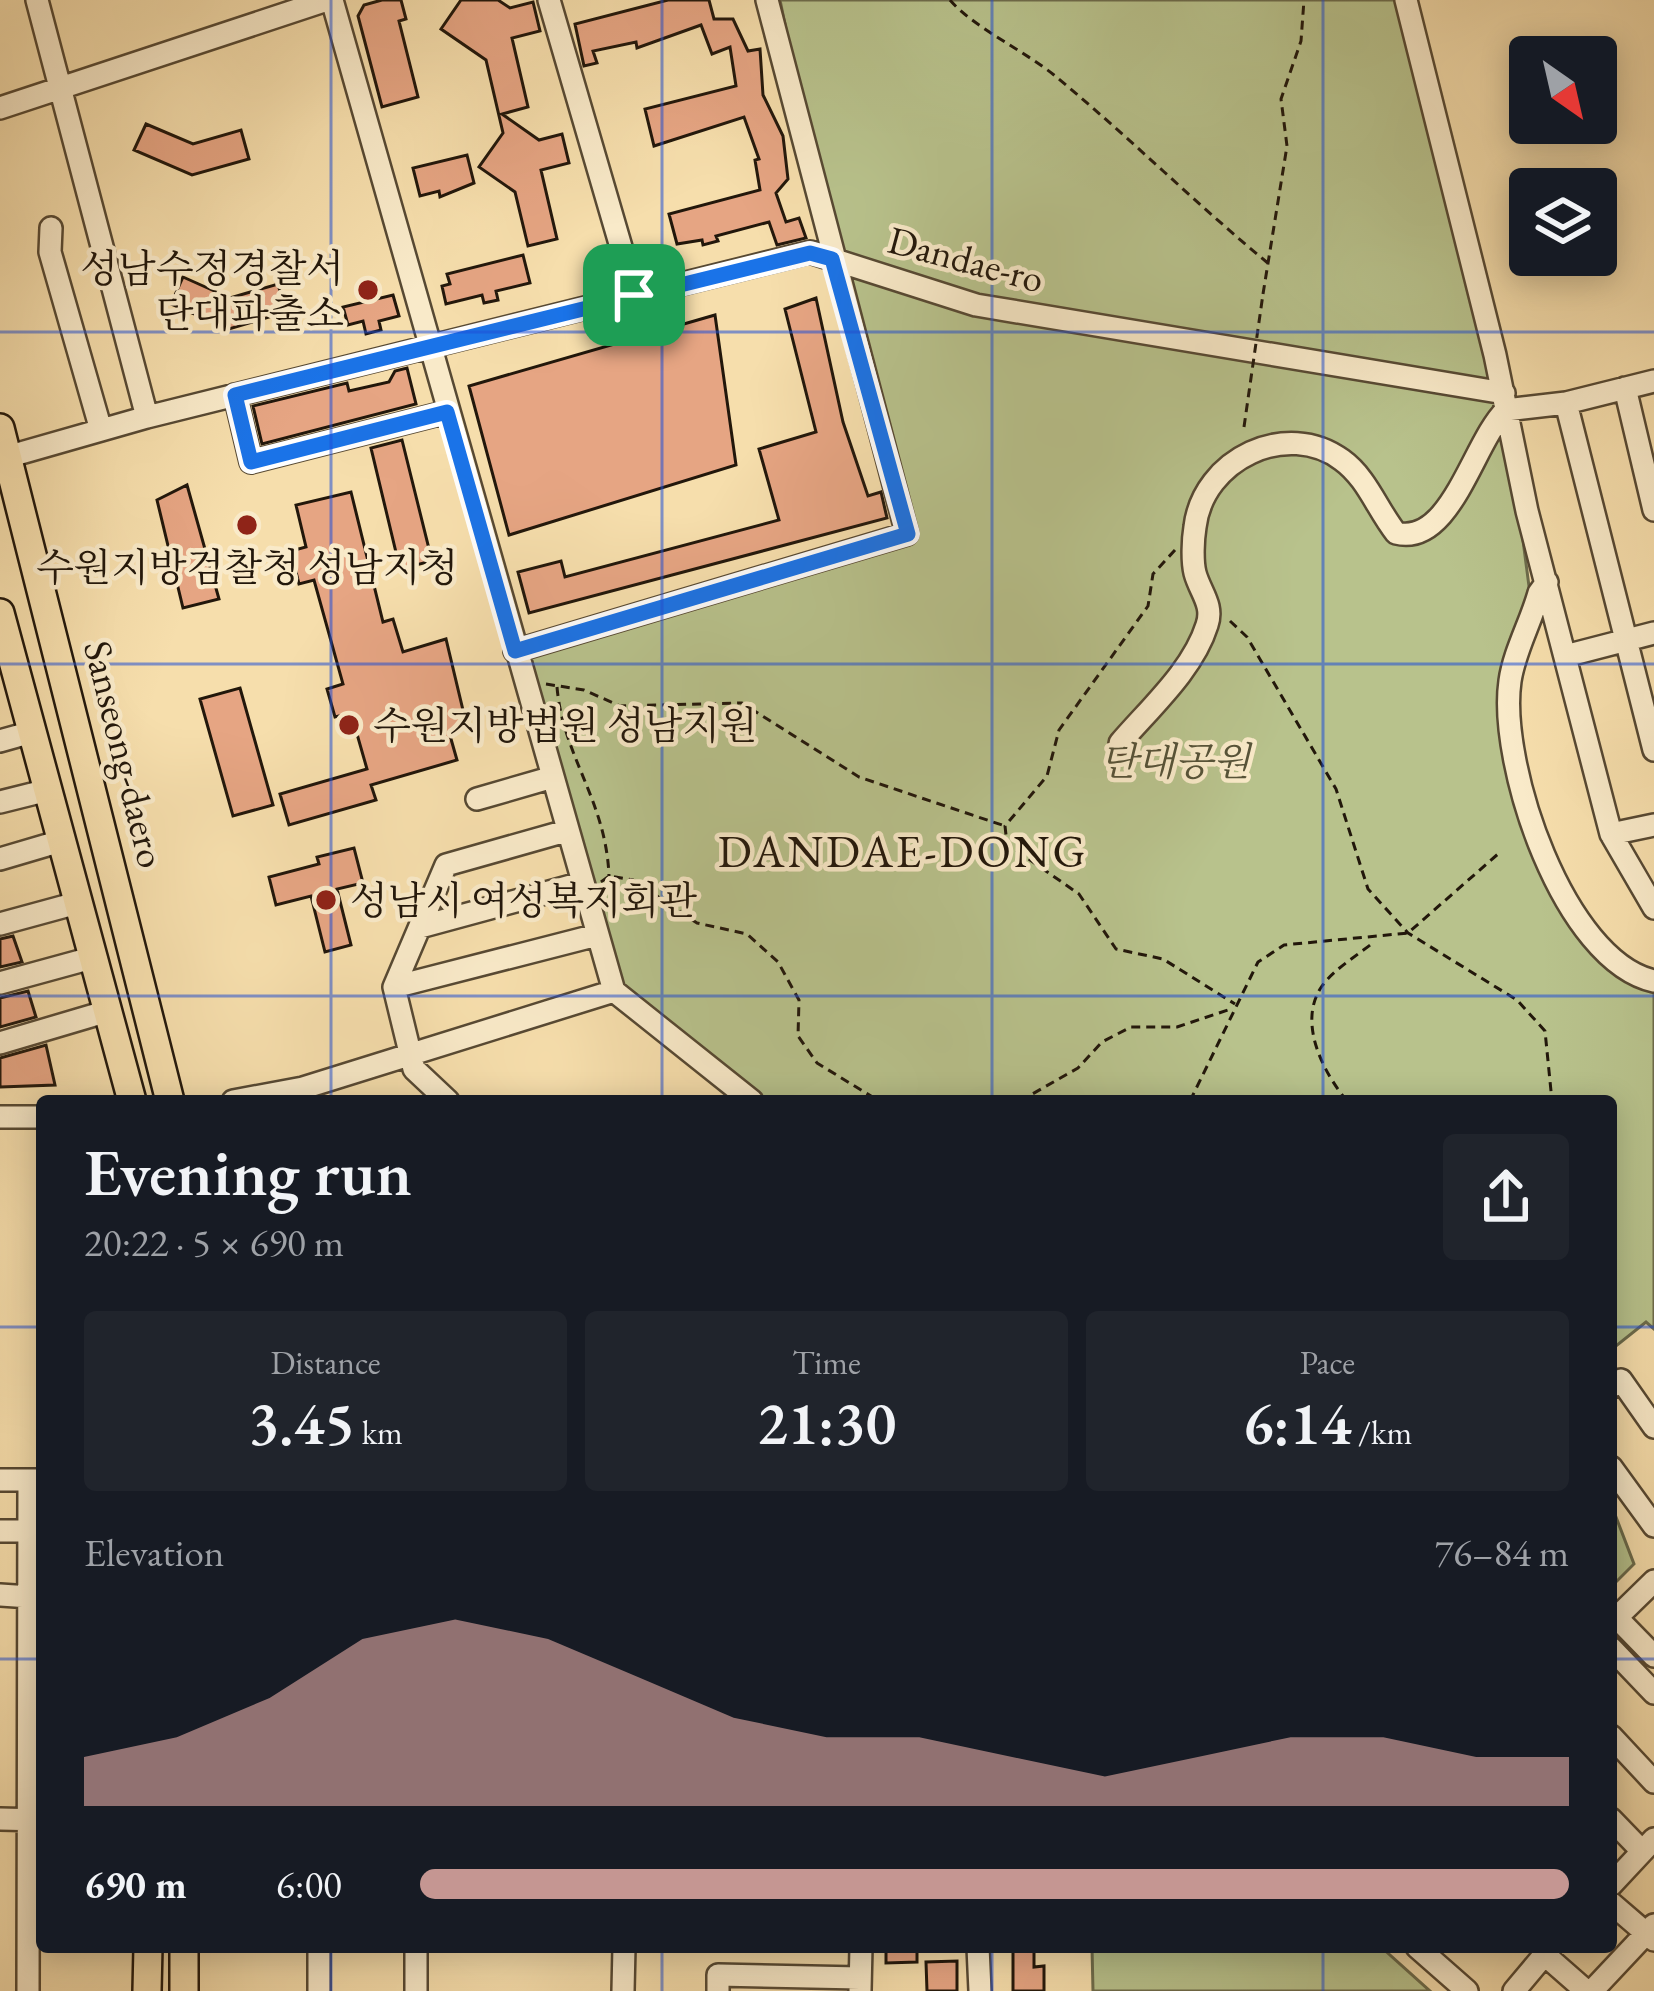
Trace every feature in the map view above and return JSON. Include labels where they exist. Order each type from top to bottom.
[{"type":"main road","name":"Sanseong-daero","points":[[0,428],[168,1095]]},
{"type":"main road","points":[[1,618],[9,681],[32,732],[130,1095]]},
{"type":"main road","points":[[147,1991],[148,1953]]},
{"type":"main road","points":[[184,1953],[184,1991]]},
{"type":"street","points":[[37,0],[148,417]]},
{"type":"street","points":[[0,108],[330,0],[614,991],[744,1095]]},
{"type":"street","points":[[550,0],[634,295]]},
{"type":"street","points":[[515,651],[908,534],[767,0]]},
{"type":"street","points":[[1406,0],[1612,834],[1650,896]]},
{"type":"street","points":[[51,228],[50,252],[101,430]]},
{"type":"street","name":"Dandae-ro","points":[[4,458],[148,417],[810,253],[976,305],[1505,402],[1567,403],[1654,381]]},
{"type":"street","points":[[1625,388],[1649,472],[1654,510]]},
{"type":"street","points":[[235,395],[251,462],[447,412]]},
{"type":"street","points":[[1120,743],[1195,653],[1210,616],[1195,571],[1195,524],[1216,484],[1258,446],[1287,440],[1340,458],[1360,476],[1396,533],[1413,537],[1428,531],[1446,510],[1505,402]]},
{"type":"street","points":[[1567,403],[1654,750]]},
{"type":"street","points":[[1547,581],[1510,682],[1519,791],[1563,893],[1615,964],[1654,981]]},
{"type":"street","points":[[1569,655],[1654,633]]},
{"type":"street","points":[[0,741],[32,732]]},
{"type":"street","points":[[477,800],[553,777]]},
{"type":"street","points":[[0,802],[48,790]]},
{"type":"street","points":[[1612,834],[1654,825]]},
{"type":"street","points":[[442,1095],[414,1069],[394,987],[446,865],[566,831]]},
{"type":"street","points":[[0,859],[61,841]]},
{"type":"street","points":[[420,927],[584,889]]},
{"type":"street","points":[[0,924],[77,903]]},
{"type":"street","points":[[394,987],[597,935]]},
{"type":"street","points":[[0,983],[95,957]]},
{"type":"street","points":[[310,1095],[407,1053],[614,991]]},
{"type":"street","points":[[0,1042],[108,1011]]},
{"type":"street","points":[[0,1118],[36,1117]]},
{"type":"street","points":[[1621,1391],[1654,1427]]},
{"type":"street","points":[[1617,1475],[1654,1526]]},
{"type":"street","points":[[0,1480],[36,1480],[30,1598],[35,1709],[28,1991]]},
{"type":"street","points":[[0,1531],[35,1531]]},
{"type":"street","points":[[1617,1617],[1654,1581]]},
{"type":"street","points":[[0,1595],[30,1598]]},
{"type":"street","points":[[1617,1623],[1654,1656]]},
{"type":"street","points":[[1617,1654],[1654,1693]]},
{"type":"street","points":[[1617,1742],[1654,1782]]},
{"type":"street","points":[[0,1820],[34,1820]]},
{"type":"street","points":[[1617,1823],[1648,1845],[1617,1879]]},
{"type":"street","points":[[1514,1991],[1544,1955],[1589,1991],[1651,1933],[1617,1908]]},
{"type":"street","points":[[319,1953],[319,1991]]},
{"type":"street","points":[[416,1953],[416,1991]]},
{"type":"street","points":[[623,1991],[624,1953]]},
{"type":"street","points":[[718,1991],[718,1975],[860,1984],[861,1953]]},
{"type":"street","points":[[978,1953],[980,1991]]},
{"type":"street","points":[[1424,1953],[1467,1991]]},
{"type":"path","points":[[950,0],[962,14],[1014,43],[1136,142],[1269,264]]},
{"type":"path","points":[[1244,428],[1287,146],[1281,99],[1301,41],[1304,0]]},
{"type":"path","points":[[1195,546],[1164,556],[1154,574],[1148,606],[1059,730],[1047,776],[1005,826],[1007,844],[1021,859],[1079,894],[1116,949],[1163,959],[1235,1004]]},
{"type":"path","points":[[1210,616],[1231,622],[1247,637],[1336,789],[1368,890],[1408,933],[1517,1000],[1545,1031],[1551,1095]]},
{"type":"path","points":[[538,682],[620,706],[742,703],[860,777],[1005,826]]},
{"type":"path","points":[[557,685],[564,728],[605,822],[609,876]]},
{"type":"path","points":[[1193,1095],[1258,962],[1284,945],[1375,940],[1408,933],[1498,854]]},
{"type":"path","points":[[584,889],[609,876],[633,880],[697,923],[747,934],[778,962],[799,1000],[798,1036],[817,1063],[869,1095]]},
{"type":"path","points":[[1344,1095],[1313,1038],[1312,1008],[1323,984],[1375,940]]},
{"type":"path","points":[[1031,1095],[1078,1068],[1102,1042],[1131,1027],[1177,1027],[1227,1012],[1235,1004]]},
{"type":"green space","name":"단대공원","points":[[780,0],[1407,0],[1506,410],[1533,617],[1513,635],[1519,791],[1563,893],[1615,964],[1654,982],[1654,1329],[1646,1322],[1617,1345],[1617,1095],[744,1095],[614,991],[586,895],[530,654],[914,539],[833,259]]},
{"type":"green space","points":[[1617,1520],[1634,1564],[1617,1581]]},
{"type":"green space","points":[[1092,1953],[1388,1953],[1430,1991],[1093,1991]]},
{"type":"building","points":[[401,0],[406,19],[399,21],[418,97],[382,107],[358,16],[364,5]]},
{"type":"building","points":[[461,0],[498,0],[510,8],[533,2],[540,31],[512,38],[528,107],[502,114],[539,140],[562,134],[569,163],[541,170],[557,239],[528,246],[515,192],[479,167],[503,133],[486,60],[441,29]]},
{"type":"building","points":[[668,0],[709,0],[714,19],[733,19],[748,51],[760,49],[763,95],[783,136],[788,179],[776,193],[786,222],[799,218],[806,238],[777,245],[769,222],[716,236],[718,241],[703,245],[702,240],[677,244],[669,214],[760,190],[755,160],[759,159],[744,117],[654,146],[645,109],[736,86],[730,47],[712,54],[701,25],[637,48],[636,42],[593,51],[597,63],[584,66],[575,24]]},
{"type":"building","points":[[146,124],[193,144],[241,130],[249,159],[192,175],[134,150]]},
{"type":"building","points":[[467,155],[474,183],[440,197],[439,191],[420,196],[413,168]]},
{"type":"building","points":[[523,255],[530,283],[496,291],[498,300],[484,303],[482,295],[446,304],[442,286],[450,284],[447,274]]},
{"type":"building","points":[[183,277],[230,298],[278,284],[286,312],[229,329],[171,304]]},
{"type":"building","points":[[393,295],[399,316],[379,321],[381,330],[366,334],[363,321],[348,325],[343,307]]},
{"type":"building","points":[[816,298],[843,422],[868,496],[881,492],[887,518],[529,613],[518,572],[561,561],[565,577],[779,520],[759,449],[816,432],[785,309]]},
{"type":"building","points":[[715,315],[736,465],[509,535],[469,386]]},
{"type":"building","points":[[407,368],[416,404],[262,444],[253,406],[347,383],[349,391],[389,382],[395,371]]},
{"type":"building","points":[[402,440],[432,561],[400,569],[371,448]]},
{"type":"building","points":[[187,485],[219,599],[183,608],[157,500]]},
{"type":"building","points":[[351,492],[383,622],[393,619],[403,652],[446,639],[467,727],[449,732],[457,760],[371,785],[376,800],[289,825],[280,794],[367,769],[351,713],[335,717],[327,689],[343,684],[314,580],[299,584],[291,551],[306,547],[296,505]]},
{"type":"building","points":[[240,688],[273,805],[233,816],[200,699]]},
{"type":"building","name":"성남시 여성복지회관","points":[[354,848],[363,883],[337,889],[351,945],[325,952],[311,896],[276,905],[269,877],[319,864],[317,857]]},
{"type":"building","points":[[13,936],[22,962],[0,967],[0,939]]},
{"type":"building","points":[[28,991],[36,1017],[0,1027],[0,998]]},
{"type":"building","points":[[46,1045],[55,1085],[0,1087],[0,1058]]},
{"type":"building","points":[[886,1953],[917,1953],[917,1962],[886,1963]]},
{"type":"building","points":[[1013,1953],[1034,1953],[1034,1967],[1044,1966],[1044,1991],[1013,1991]]},
{"type":"building","points":[[957,1961],[957,1991],[927,1991],[926,1962]]},
{"type":"place","name":"성남수정경찰서 단대파출소","points":[[368,290]]},
{"type":"place","name":"수원지방검찰청 성남지청","points":[[247,525]]},
{"type":"place","name":"수원지방법원 성남지원","points":[[349,725]]},
{"type":"place","name":"성남시 여성복지회관","points":[[326,900]]},
{"type":"district","name":"DANDAE-DONG","points":[[903,851]]},
{"type":"route","points":[[810,253],[832,259],[908,534],[515,651],[447,412],[251,462],[235,395],[634,295],[810,253]]}]
